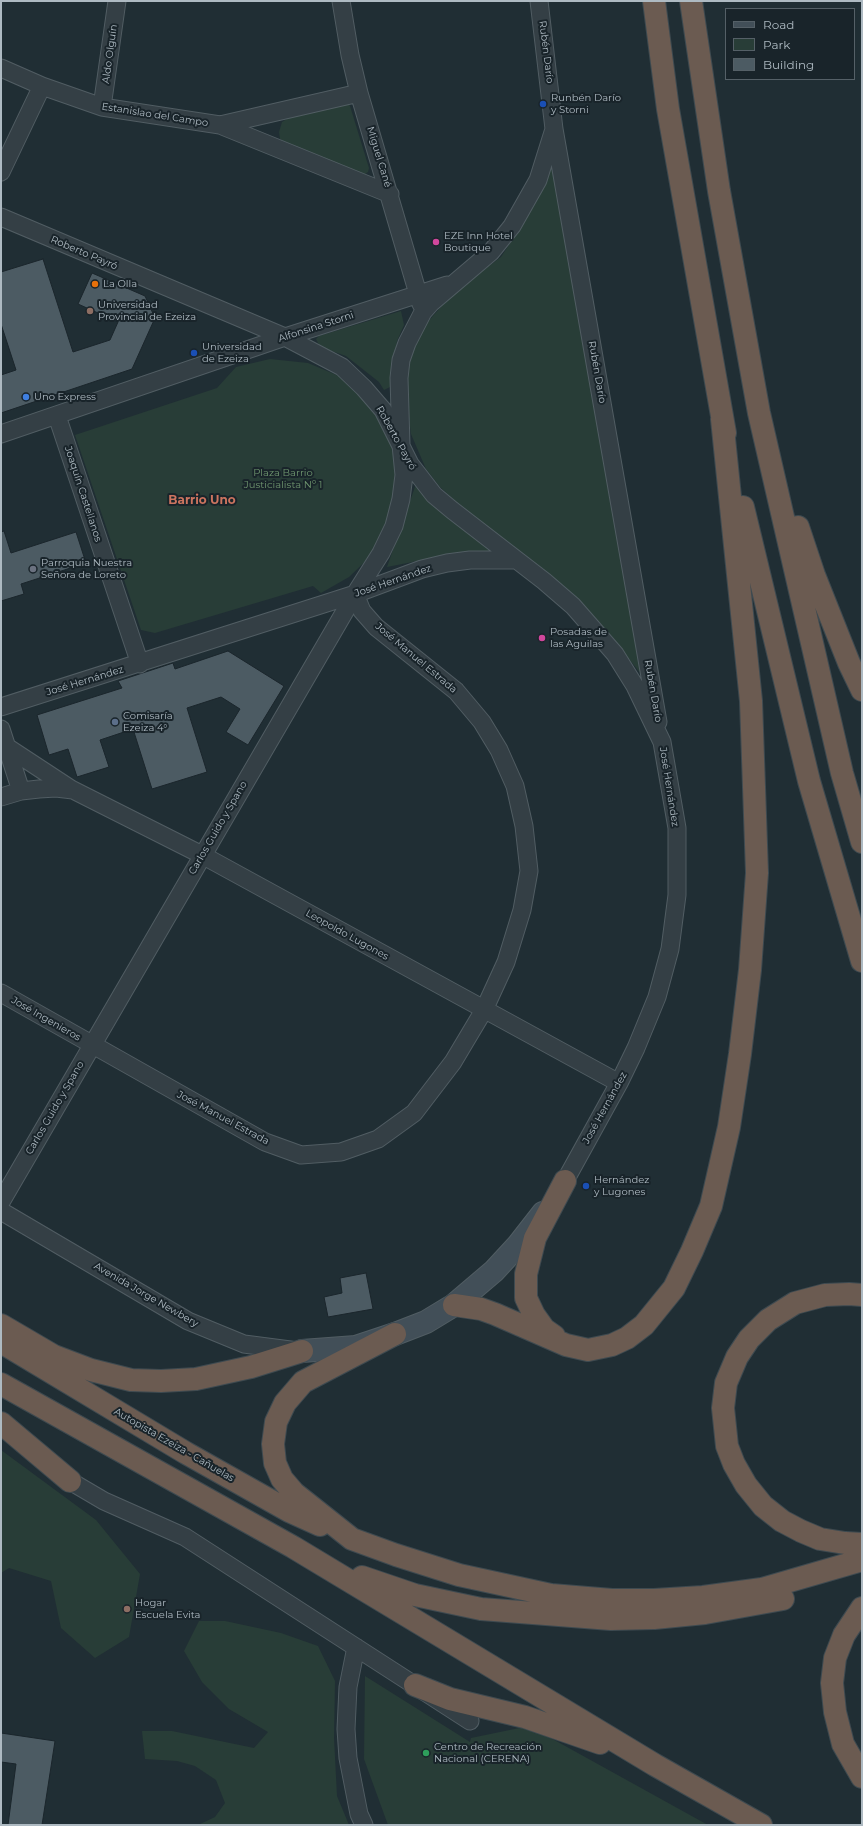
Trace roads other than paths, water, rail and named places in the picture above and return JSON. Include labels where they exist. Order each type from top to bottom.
[{"type":"highway","points":[[654,1],[668,109],[722,419],[809,781],[862,960]]},
{"type":"highway","points":[[691,1],[717,176],[759,413],[842,773],[862,842]]},
{"type":"highway","points":[[759,413],[814,575],[849,663],[862,690]]},
{"type":"highway","points":[[454,1306],[481,1310],[495,1314],[566,1345],[588,1350],[612,1345],[627,1338],[644,1324],[674,1288],[711,1206],[729,1127],[750,970],[757,873],[751,701],[722,419]]},
{"type":"highway","points":[[565,1181],[535,1238],[526,1274],[526,1298],[534,1315],[544,1329],[566,1345]]},
{"type":"highway","points":[[862,1295],[825,1295],[795,1303],[768,1320],[749,1340],[737,1357],[726,1383],[723,1408],[727,1446],[734,1464],[746,1485],[763,1506],[782,1521],[801,1532],[845,1544],[862,1544]]},
{"type":"highway","points":[[1,1325],[54,1356],[92,1370],[130,1380],[161,1381],[196,1379],[251,1367],[302,1351]]},
{"type":"highway","points":[[396,1334],[303,1382],[285,1403],[276,1422],[273,1444],[275,1463],[282,1479],[294,1493],[352,1539],[459,1575],[551,1595],[612,1600],[654,1600],[703,1597],[762,1589],[862,1560]]},
{"type":"highway","name":"Autopista Ezeiza - Cañuelas","points":[[1,1342],[186,1453],[290,1511],[352,1539]]},
{"type":"highway","points":[[1,1384],[293,1547],[655,1765],[761,1825]]},
{"type":"highway","points":[[1,1423],[70,1481]]},
{"type":"highway","points":[[293,1547],[366,1579],[415,1595],[481,1609],[611,1619],[654,1618],[742,1608],[809,1592],[862,1576]]},
{"type":"highway","points":[[862,1608],[844,1635],[835,1658],[832,1683],[835,1712],[843,1744],[862,1777]]},
{"type":"highway","points":[[415,1685],[450,1699],[498,1710],[580,1735],[655,1765]]},
{"type":"street","name":"Aldo Olguín","points":[[102,107],[117,1]]},
{"type":"street","name":"Miguel Cané","points":[[341,1],[350,55],[359,93],[390,194],[423,312]]},
{"type":"street","name":"Rubén Darío","points":[[539,1],[554,129],[662,742]]},
{"type":"street","name":"Estanislao del Campo","points":[[1,68],[42,86],[102,107],[220,125],[390,194]]},
{"type":"street","points":[[1,172],[42,86]]},
{"type":"street","name":"Estanislao del Campo","points":[[220,125],[359,93]]},
{"type":"street","name":"Alfonsina Storni","points":[[1,434],[284,338],[457,282],[491,252],[512,226],[538,180],[554,129]]},
{"type":"street","name":"Roberto Payró","points":[[1,217],[284,338],[342,367],[364,388],[383,410],[413,468],[434,494],[516,560]]},
{"type":"street","name":"Carlos Guido y Spano","points":[[1,1202],[355,594],[381,553],[394,526],[402,499],[404,475],[398,397],[401,360],[407,343],[423,312],[431,303],[457,282]]},
{"type":"street","name":"Joaquín Castellanos","points":[[57,416],[140,664]]},
{"type":"street","name":"José Hernández","points":[[1,707],[140,664],[355,594],[422,569],[447,563],[470,560],[516,560],[544,581],[573,606],[610,648],[635,686],[662,742],[676,828],[677,895],[670,949],[657,997],[636,1048],[619,1083],[565,1181],[518,1244],[494,1271],[454,1306],[426,1322],[396,1334],[356,1347],[302,1351]]},
{"type":"street","name":"José Manuel Estrada","points":[[92,1046],[265,1142],[301,1154],[341,1152],[378,1139],[414,1113],[452,1062],[484,1010],[506,962],[522,910],[529,872],[524,826],[515,786],[499,750],[482,722],[456,691],[376,627],[362,611],[355,594]]},
{"type":"street","points":[[1,729],[21,791]]},
{"type":"street","name":"Leopoldo Lugones","points":[[8,747],[73,790],[202,856],[619,1083]]},
{"type":"street","name":"Leopoldo Lugones","points":[[1,797],[21,791],[56,788],[73,790]]},
{"type":"street","name":"José Ingenieros","points":[[1,993],[92,1046]]},
{"type":"street","name":"Avenida Jorge Newbery","points":[[1,1210],[188,1320],[244,1344],[302,1351]]},
{"type":"street","points":[[70,1481],[104,1501],[186,1537],[470,1721]]},
{"type":"street","points":[[356,1647],[348,1687],[346,1736],[348,1758],[359,1814],[364,1825]]},
{"type":"place","name":"Runbén Darío y Storni","points":[[543,104]]},
{"type":"place","name":"EZE Inn Hotel Boutique","points":[[436,242]]},
{"type":"place","name":"La Olla","points":[[95,284]]},
{"type":"place","name":"Universidad Provincial de Ezeiza","points":[[90,311]]},
{"type":"place","name":"Universidad de Ezeiza","points":[[194,353]]},
{"type":"place","name":"Uno Express","points":[[26,397]]},
{"type":"place","name":"Parroquia Nuestra Señora de Loreto","points":[[33,569]]},
{"type":"place","name":"Posadas de las Aguilas","points":[[542,638]]},
{"type":"place","name":"Comisaría Ezeiza 4°","points":[[115,722]]},
{"type":"place","name":"Hernández y Lugones","points":[[586,1186]]},
{"type":"place","name":"Hogar Escuela Evita","points":[[127,1609]]},
{"type":"place","name":"Centro de Recreación Nacional (CERENA)","points":[[426,1753]]},
{"type":"district","name":"Barrio Uno","points":[[202,500]]},
{"type":"park label","name":"Plaza Barrio Justicialista Nº 1","points":[[283,478]]}]
